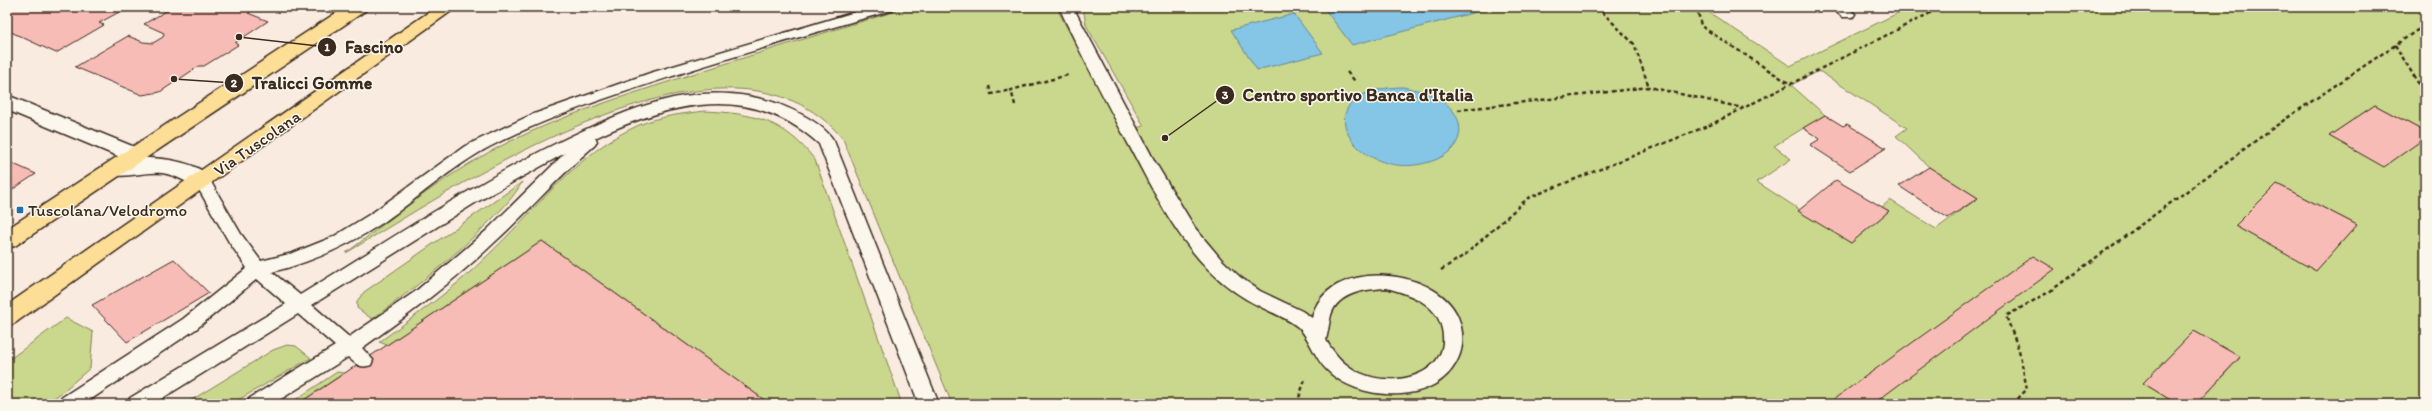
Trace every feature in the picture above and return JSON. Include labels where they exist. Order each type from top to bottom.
[{"type":"main road","name":"Via Tuscolana","points":[[7,240],[358,7]]},
{"type":"main road","name":"Via Tuscolana","points":[[7,317],[448,7]]},
{"type":"street","points":[[7,102],[135,155]]},
{"type":"street","name":"Via Tuscolana","points":[[112,170],[139,166],[168,167],[192,174],[202,181]]},
{"type":"lane","points":[[68,404],[177,335],[226,298],[257,269],[294,260],[340,241],[374,219],[458,159],[490,140],[550,112],[631,84],[851,12],[889,7]]},
{"type":"lane","points":[[1066,7],[1095,68],[1158,184],[1190,233],[1227,277],[1245,291],[1272,305],[1302,320],[1310,328],[1326,357],[1338,369],[1364,383],[1382,387],[1397,387],[1420,382],[1437,372],[1446,364],[1451,354],[1454,341],[1453,329],[1440,305],[1414,288],[1400,283],[1372,281],[1357,284],[1310,309],[1272,305]]},
{"type":"lane","points":[[137,404],[485,189],[618,120],[675,103],[723,99],[774,107],[790,113],[816,131],[826,141],[834,156],[929,404]]},
{"type":"lane","points":[[257,404],[349,347],[447,275],[516,213],[572,155],[618,120]]},
{"type":"lane","points":[[202,181],[234,238],[257,269],[297,305],[364,360]]},
{"type":"lane","points":[[1317,339],[1318,318],[1330,298]]},
{"type":"path","points":[[1596,7],[1634,44],[1649,87]]},
{"type":"path","points":[[1697,7],[1702,26],[1791,85]]},
{"type":"path","points":[[1414,288],[1466,254],[1528,198],[1569,180],[1637,156],[1744,109],[1942,7]]},
{"type":"path","points":[[2013,404],[2026,389],[2019,350],[2006,316],[2049,292],[2284,120],[2425,25]]},
{"type":"path","points":[[2395,45],[2425,94]]},
{"type":"path","points":[[989,86],[991,94],[1095,68]]},
{"type":"path","points":[[1347,72],[1355,81]]},
{"type":"path","points":[[1458,110],[1495,104],[1649,87],[1744,109]]},
{"type":"path","points":[[1011,90],[1015,105]]},
{"type":"green space","points":[[910,7],[1056,7],[1122,131],[1144,126],[1086,25],[1083,7],[1714,7],[1707,11],[1790,66],[1910,7],[2425,7],[2425,132],[2375,105],[2329,136],[2384,166],[2425,138],[2425,404],[2196,404],[2240,358],[2194,331],[2143,383],[2177,404],[952,404],[843,139],[794,101],[733,89],[665,97],[594,119],[522,151],[455,188],[346,253],[405,208],[467,165],[511,141],[551,123],[593,107],[764,51]],"holes":[[[1819,71],[1907,128],[1896,136],[1929,167],[1978,198],[1936,229],[1890,200],[1882,207],[1889,211],[1851,243],[1757,182],[1791,159],[1774,146],[1825,115],[1791,85]],[[2277,184],[2357,225],[2316,270],[2235,226]]]},
{"type":"green space","points":[[704,111],[738,114],[766,121],[779,127],[791,136],[803,146],[815,160],[902,404],[770,404],[542,241],[387,345],[379,342],[474,269],[504,240],[557,184],[596,151],[617,137],[654,119]]},
{"type":"green space","points":[[522,182],[508,202],[477,234],[448,260],[403,296],[372,319],[357,308],[357,301],[364,292]]},
{"type":"green space","points":[[66,318],[93,332],[90,368],[60,394],[44,404],[7,404],[7,361]]},
{"type":"green space","points":[[287,345],[296,346],[311,358],[231,404],[185,404],[273,350]]},
{"type":"green space","points":[[337,372],[344,373],[298,404],[289,404]]},
{"type":"water","points":[[1323,7],[1495,7],[1352,45]]},
{"type":"water","points":[[1294,14],[1323,53],[1257,70],[1231,30]]},
{"type":"water","points":[[1403,87],[1426,92],[1434,96],[1448,105],[1458,122],[1460,130],[1458,139],[1446,154],[1435,160],[1407,166],[1382,162],[1362,151],[1349,136],[1344,119],[1351,103],[1370,92]]},
{"type":"building","points":[[9,7],[65,7],[72,12],[80,7],[134,7],[125,12],[121,11],[99,23],[104,25],[56,53],[11,32],[7,34]]},
{"type":"building","points":[[173,7],[246,7],[253,10],[248,13],[268,21],[235,43],[238,45],[204,66],[199,66],[160,92],[142,95],[75,67],[128,36],[143,42],[153,43],[163,37],[164,33],[144,24]]},
{"type":"building","points":[[2375,105],[2425,132],[2425,138],[2384,167],[2329,136]]},
{"type":"building","points":[[1825,115],[1843,126],[1847,124],[1886,148],[1850,171],[1810,145],[1820,139],[1803,128]]},
{"type":"building","points":[[7,161],[36,174],[7,193]]},
{"type":"building","points":[[1929,167],[1978,198],[1948,218],[1899,186]]},
{"type":"building","points":[[1836,180],[1889,211],[1851,243],[1798,211]]},
{"type":"building","points":[[2277,184],[2357,225],[2316,271],[2235,226]]},
{"type":"building","points":[[542,241],[770,404],[298,404],[387,345]]},
{"type":"building","points":[[2033,256],[2055,269],[1873,404],[1827,404]]},
{"type":"building","points":[[174,259],[209,293],[127,342],[92,305]]},
{"type":"building","points":[[2194,331],[2240,357],[2196,404],[2177,404],[2143,383]]},
{"type":"place","name":"Fascino","points":[[239,37]]},
{"type":"place","name":"Tralicci Gomme","points":[[174,79]]},
{"type":"place","name":"Centro sportivo Banca d'Italia","points":[[1165,138]]},
{"type":"place","name":"Tuscolana/Velodromo","points":[[20,210]]}]
